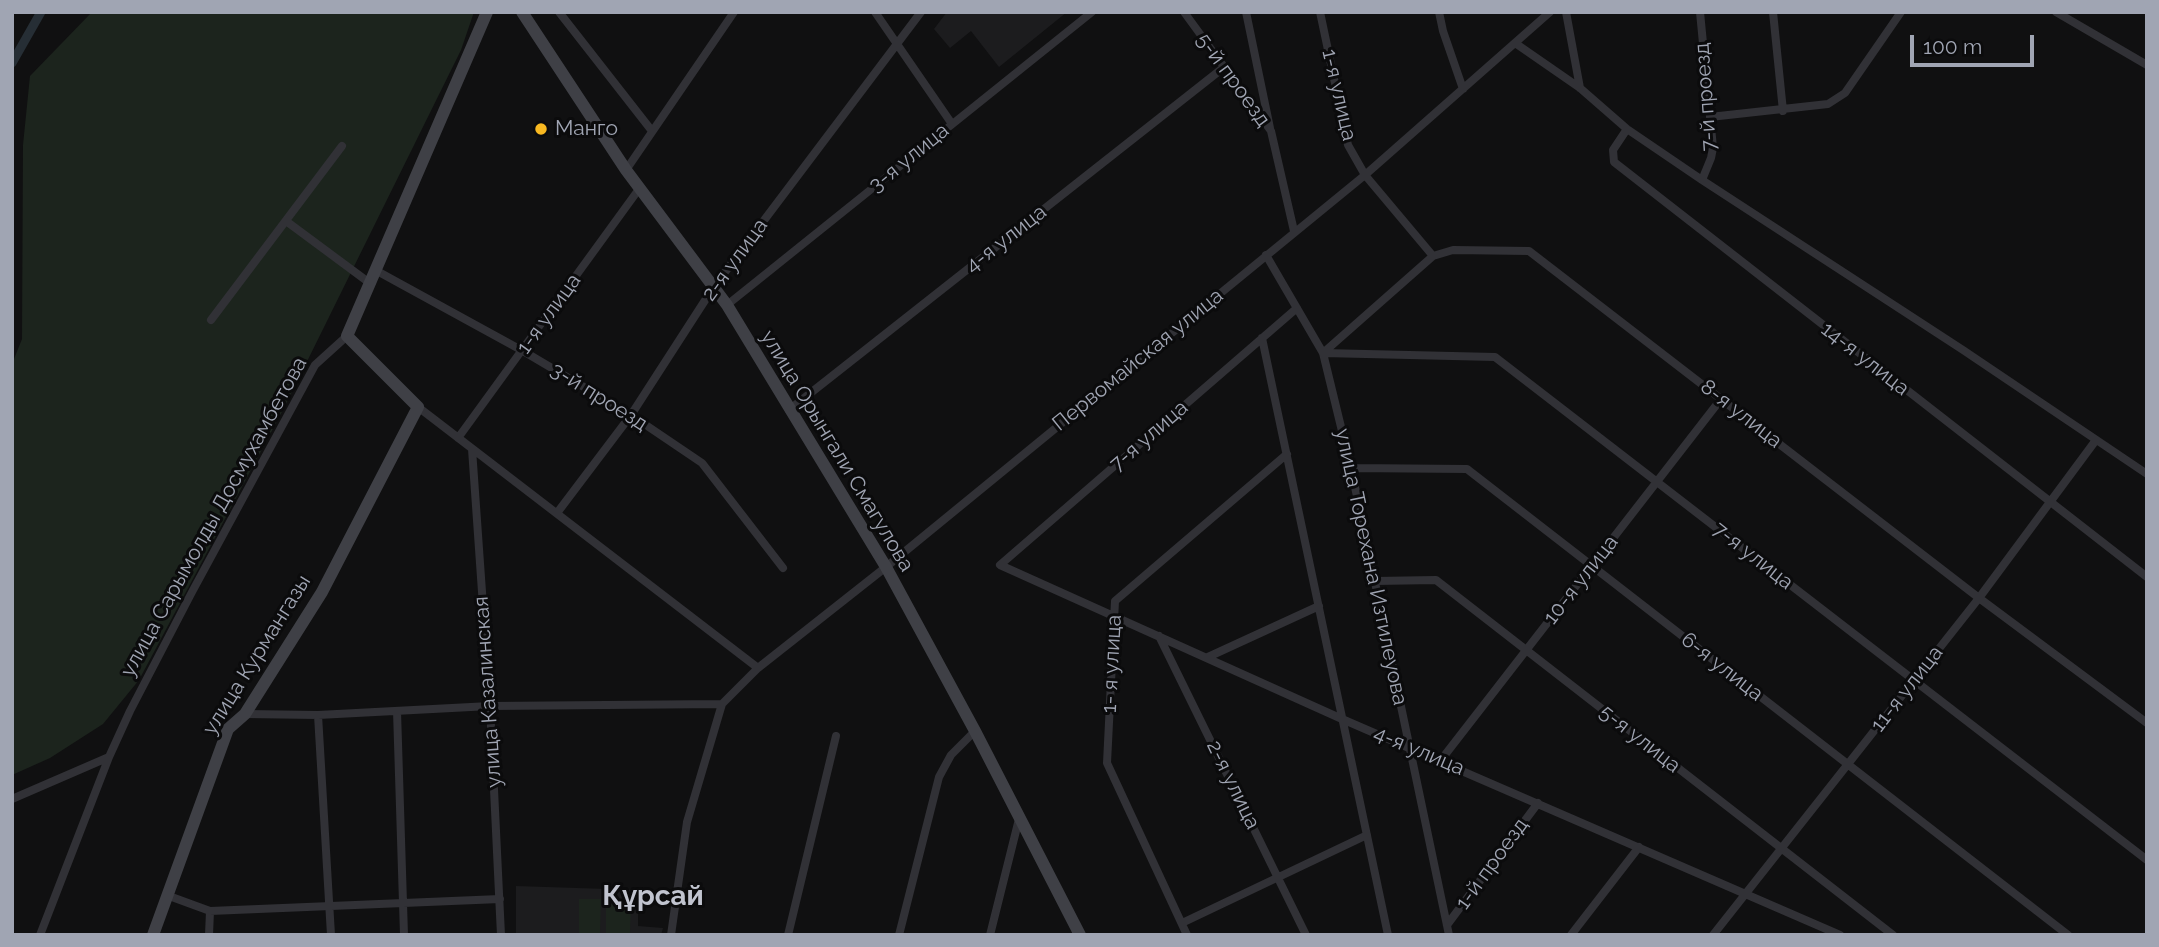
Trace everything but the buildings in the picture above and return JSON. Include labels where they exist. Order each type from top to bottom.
[{"type":"main road","name":"улица Сарымолды Досмухамбетова","points":[[347,336],[487,12]]},
{"type":"main road","name":"улица Орынгали Смагулова","points":[[522,12],[639,189],[727,305],[886,567],[975,731],[1080,935]]},
{"type":"main road","points":[[347,336],[418,407]]},
{"type":"main road","name":"улица Курмангазы","points":[[153,935],[228,729],[245,714],[322,592],[418,407]]},
{"type":"street","points":[[559,12],[652,131]]},
{"type":"street","points":[[875,12],[952,124]]},
{"type":"street","name":"2-я улица","points":[[557,513],[631,415],[713,288],[921,12]]},
{"type":"street","name":"3-я улица","points":[[727,305],[1092,12]]},
{"type":"street","name":"5-й проезд","points":[[1184,12],[1270,131],[1294,231]]},
{"type":"street","points":[[1246,12],[1270,131]]},
{"type":"street","name":"1-я улица","points":[[1320,12],[1348,145],[1365,175],[1433,256]]},
{"type":"street","points":[[1439,12],[1443,32],[1463,89]]},
{"type":"street","name":"Первомайская улица","points":[[722,704],[758,668],[886,567],[1365,175],[1550,12]]},
{"type":"street","points":[[1566,12],[1580,88]]},
{"type":"street","name":"7-й проезд","points":[[1700,12],[1713,148],[1702,180]]},
{"type":"street","points":[[1773,12],[1783,111]]},
{"type":"street","points":[[1710,117],[1828,104],[1845,93],[1901,12]]},
{"type":"street","points":[[2060,13],[2147,65]]},
{"type":"street","points":[[626,170],[729,14]]},
{"type":"street","points":[[1515,43],[1580,88],[1627,130],[2147,474]]},
{"type":"street","name":"4-я улица","points":[[789,410],[1223,68]]},
{"type":"street","name":"14-я улица","points":[[1627,130],[1613,150],[1614,162],[2147,577]]},
{"type":"street","points":[[211,320],[342,146]]},
{"type":"street","name":"1-я улица","points":[[458,438],[639,189]]},
{"type":"street","points":[[286,221],[371,284]]},
{"type":"street","name":"8-я улица","points":[[1433,256],[1453,250],[1529,251],[1979,598],[2147,723]]},
{"type":"street","name":"улица Торехана Изтилеуова","points":[[1266,255],[1323,352],[1351,468],[1448,930]]},
{"type":"street","points":[[1323,352],[1433,256]]},
{"type":"street","name":"3-й проезд","points":[[377,271],[523,351],[631,415],[702,463],[783,568]]},
{"type":"street","name":"7-я улица","points":[[1000,565],[1297,308]]},
{"type":"street","name":"улица Сарымолды Досмухамбетова","points":[[40,935],[109,757],[131,711],[315,365],[347,336]]},
{"type":"street","points":[[1262,338],[1388,935]]},
{"type":"street","name":"7-я улица","points":[[1323,352],[1495,357],[2147,860]]},
{"type":"street","name":"10-я улица","points":[[1441,760],[1721,399]]},
{"type":"street","points":[[418,407],[758,668]]},
{"type":"street","name":"11-я улица","points":[[1713,935],[1979,598],[2096,440]]},
{"type":"street","name":"улица Казалинская","points":[[472,449],[490,706],[501,935]]},
{"type":"street","name":"1- я улица","points":[[1187,935],[1107,763],[1115,601],[1287,454]]},
{"type":"street","name":"6-я улица","points":[[1351,468],[1467,469],[2068,935]]},
{"type":"street","name":"4-я улица","points":[[1000,565],[1342,719],[1840,935]]},
{"type":"street","name":"5-я улица","points":[[1375,582],[1436,580],[1893,935]]},
{"type":"street","points":[[1208,657],[1319,606]]},
{"type":"street","name":"2-я улица","points":[[1159,635],[1306,935]]},
{"type":"street","points":[[245,714],[318,715],[490,706],[722,704],[687,822],[671,935]]},
{"type":"street","points":[[397,710],[404,935]]},
{"type":"street","points":[[318,715],[331,935]]},
{"type":"street","points":[[900,935],[939,777],[951,755],[975,731]]},
{"type":"street","points":[[788,935],[836,736]]},
{"type":"street","points":[[12,799],[109,757]]},
{"type":"street","name":"1-й проезд","points":[[1448,930],[1538,803]]},
{"type":"street","points":[[990,935],[1019,818]]},
{"type":"street","points":[[1182,923],[1367,835]]},
{"type":"street","points":[[1571,935],[1639,847]]},
{"type":"street","points":[[169,896],[210,911],[500,899]]},
{"type":"street","points":[[209,935],[210,911]]},
{"type":"shaded area","points":[[92,12],[474,12],[461,50],[284,408],[139,680],[103,724],[50,758],[12,775],[12,364],[22,339],[23,145],[30,76]]},
{"type":"shaded area","points":[[947,12],[1067,12],[999,67],[971,31],[950,48],[934,29]]},
{"type":"shaded area","points":[[516,886],[638,890],[638,926],[663,928],[661,935],[516,935]]},
{"type":"shaded area","points":[[579,899],[601,899],[600,935],[579,935]]},
{"type":"shaded area","points":[[606,899],[631,900],[630,935],[606,935]]},
{"type":"waterway","points":[[12,63],[41,12]]},
{"type":"place","name":"Манго","points":[[541,129]]},
{"type":"district","name":"Құрсай","points":[[653,897]]}]
